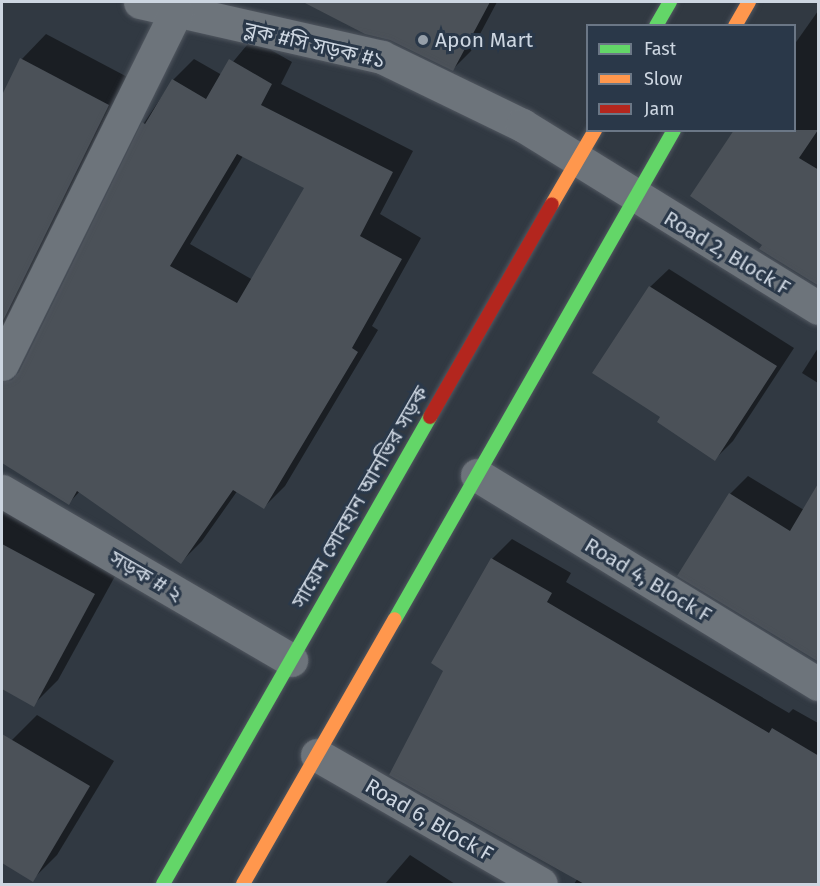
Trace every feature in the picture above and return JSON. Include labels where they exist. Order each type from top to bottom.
[{"type":"street","name":"ব্লক #সি সড়ক #১","points":[[140,2],[382,57],[522,125],[636,197]]},
{"type":"street","points":[[657,24],[670,2]]},
{"type":"street","points":[[736,24],[748,2]]},
{"type":"street","points":[[2,364],[176,12]]},
{"type":"street","name":"সায়েম সোবহান আনভির সড়ক","points":[[163,885],[594,132]]},
{"type":"street","points":[[243,885],[673,132]]},
{"type":"street","name":"Road 2, Block F","points":[[636,197],[819,308]]},
{"type":"street","name":"Road 4, Block F","points":[[477,475],[819,684]]},
{"type":"street","name":"সড়ক # ২","points":[[2,491],[291,660]]},
{"type":"street","name":"Road 6, Block F","points":[[317,755],[541,885]]},
{"type":"building","name":"Apon Mart","points":[[303,2],[490,2],[453,71],[390,40],[365,34]]},
{"type":"building","points":[[20,58],[109,105],[2,323],[2,95]]},
{"type":"building","points":[[229,59],[272,84],[261,105],[393,172],[360,236],[402,259],[352,348],[358,352],[264,509],[233,490],[181,564],[77,491],[69,505],[2,463],[2,382],[12,380],[19,372],[142,122],[145,124],[172,79],[206,99]],"holes":[[[237,154],[304,188],[237,303],[170,266]]]},
{"type":"building","points":[[818,130],[799,158],[819,170],[819,286],[759,249],[762,245],[690,196],[733,132]]},
{"type":"building","points":[[649,286],[777,366],[715,461],[657,422],[660,417],[592,373]]},
{"type":"building","points":[[819,482],[819,662],[677,576],[729,493],[790,531]]},
{"type":"building","points":[[2,544],[95,594],[34,707],[2,689]]},
{"type":"building","points":[[491,558],[552,593],[547,602],[769,733],[772,728],[819,756],[819,885],[586,885],[389,775],[443,671],[431,663]]},
{"type":"building","points":[[2,734],[90,786],[33,882],[2,863]]},
{"type":"traffic: fast","points":[[657,24],[670,2]]},
{"type":"traffic: fast","points":[[395,619],[673,132]]},
{"type":"traffic: fast","points":[[163,884],[430,417]]},
{"type":"traffic: slow","points":[[736,24],[749,2]]},
{"type":"traffic: slow","points":[[552,204],[594,132]]},
{"type":"traffic: slow","points":[[243,884],[395,619]]},
{"type":"traffic: jam","points":[[430,417],[552,204]]},
{"type":"place","name":"Apon Mart","points":[[423,40]]}]
